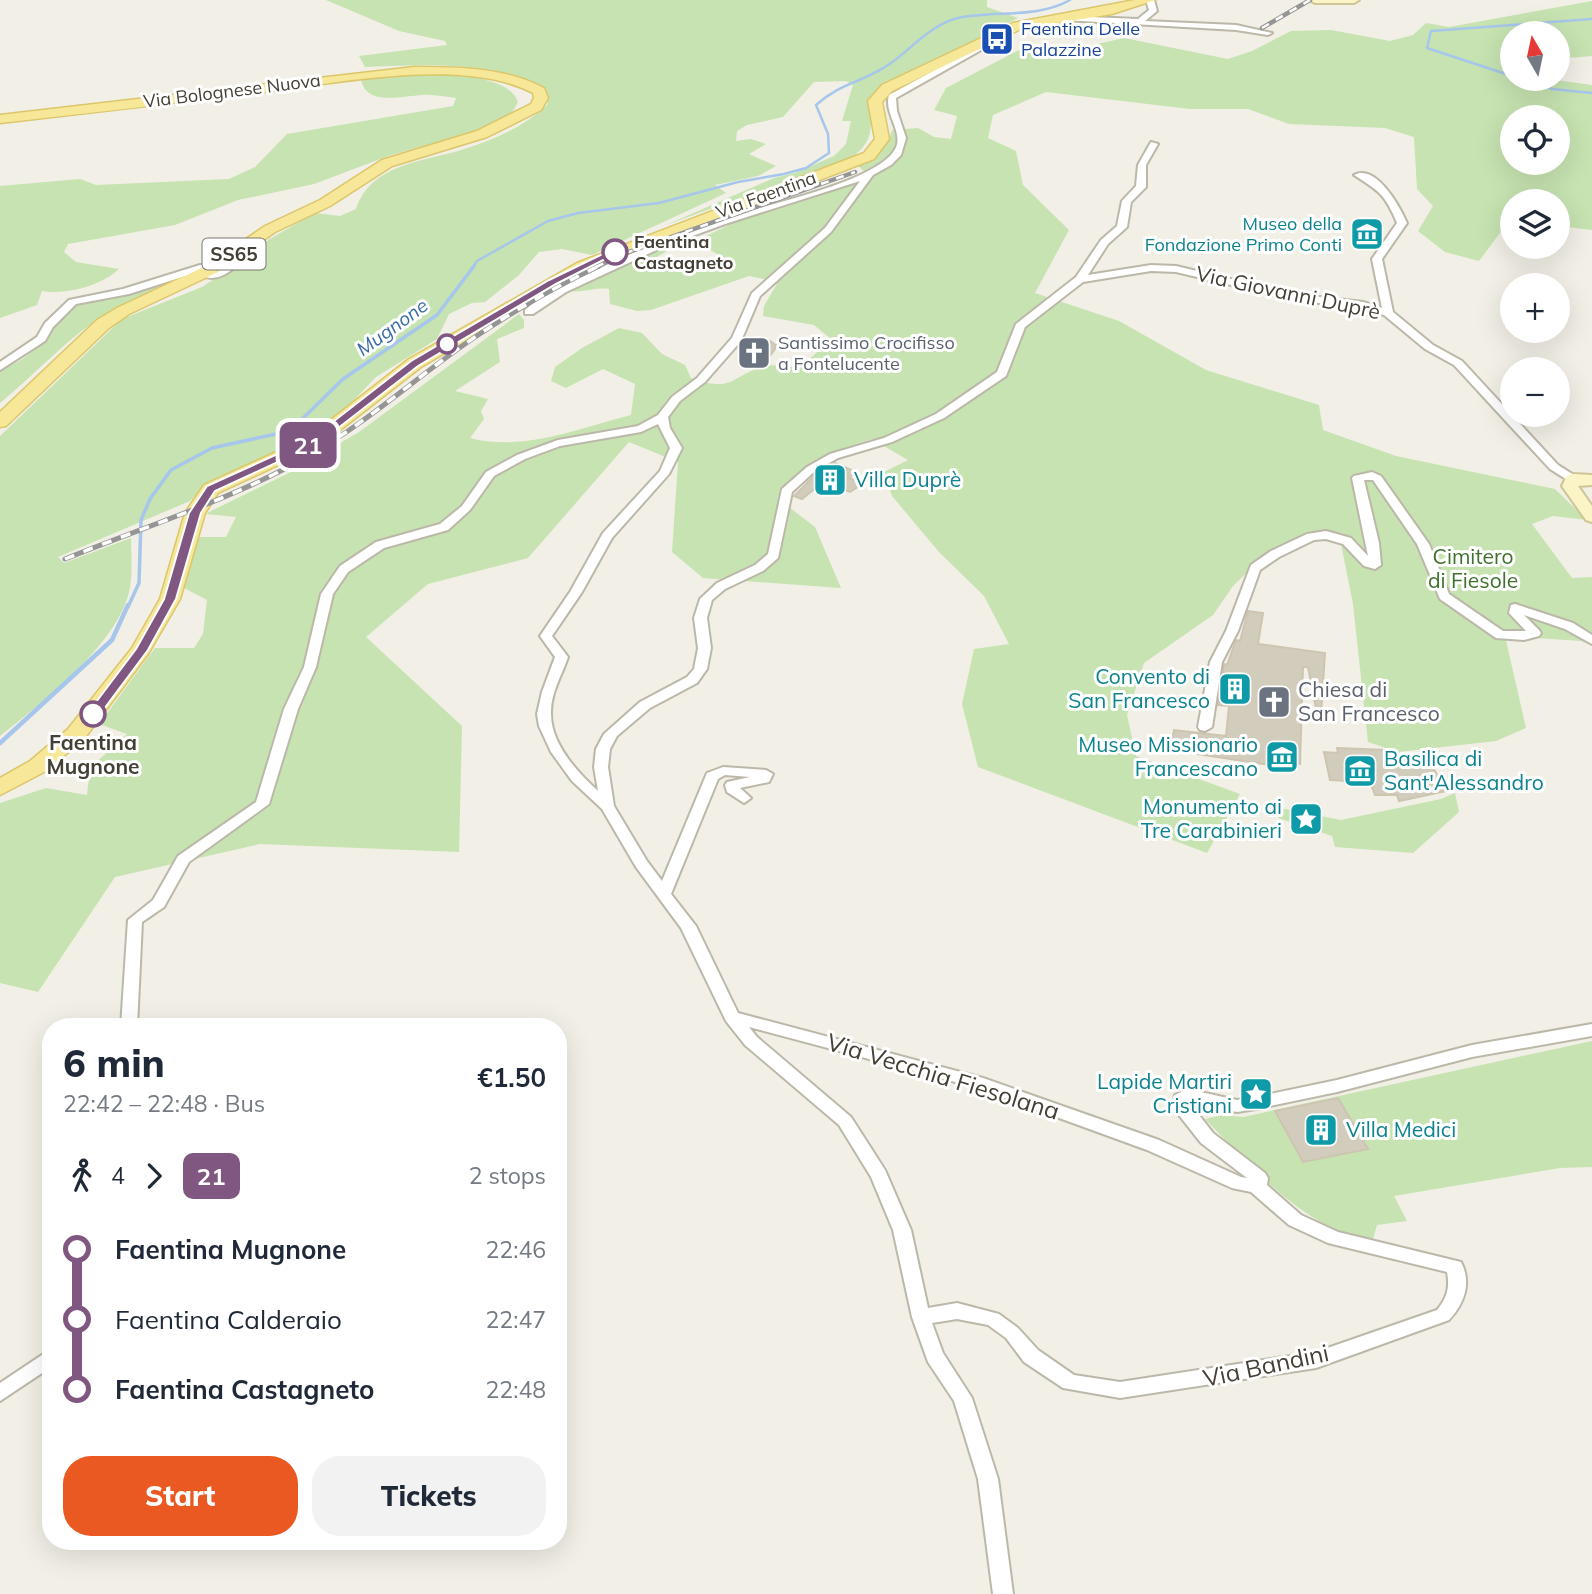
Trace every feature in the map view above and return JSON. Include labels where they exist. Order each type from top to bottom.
[{"type":"main road","name":"Via Faentina","points":[[0,788],[38,766],[76,734],[141,650],[170,599],[195,513],[211,489],[315,441],[415,363],[583,266],[644,240],[869,156],[882,139],[875,101],[879,94],[1023,24],[1112,10],[1150,0]]},
{"type":"main road","name":"Via Bolognese Nuova","points":[[0,119],[383,73],[465,73],[511,83],[521,88],[529,97],[525,108],[493,129],[457,144],[387,163],[326,203],[270,229],[207,271],[123,311],[103,324],[0,422]]},
{"type":"street","points":[[1141,21],[1153,11],[1150,0]]},
{"type":"street","points":[[1315,0],[1354,0]]},
{"type":"street","points":[[1063,18],[1141,21],[1171,27],[1222,24],[1268,33]]},
{"type":"street","name":"Via Faentina","points":[[529,312],[568,287],[646,250],[870,173],[888,163],[901,149],[901,128],[891,105],[895,94],[986,45],[983,42]]},
{"type":"street","points":[[1080,279],[1104,242],[1122,227],[1127,201],[1141,187],[1142,165],[1154,144]]},
{"type":"street","points":[[130,1018],[135,920],[159,903],[183,859],[262,804],[291,709],[310,667],[327,594],[344,569],[380,545],[444,527],[466,508],[491,474],[521,457],[558,443],[641,429],[662,417],[676,399],[701,380],[737,339],[756,295],[828,230],[870,173]]},
{"type":"street","points":[[1359,175],[1371,179],[1385,191],[1402,223],[1377,259],[1388,313]]},
{"type":"street","points":[[0,367],[41,339],[49,325],[73,302],[125,292],[200,268],[207,271]]},
{"type":"street","name":"Via Giovanni Duprè","points":[[732,1017],[688,926],[641,864],[607,806],[601,767],[603,749],[611,734],[635,712],[700,673],[707,649],[702,623],[703,605],[716,589],[763,565],[774,555],[786,491],[834,456],[888,440],[940,416],[1002,374],[1020,326],[1080,279],[1151,268],[1176,269],[1294,297],[1363,304],[1388,313],[1429,348],[1458,363],[1555,467],[1573,479],[1570,486],[1592,517]]},
{"type":"street","points":[[607,806],[587,792],[548,735],[544,716],[547,699],[562,657],[546,636],[576,592],[607,536],[665,472],[676,448],[664,428],[662,417]]},
{"type":"street","points":[[1205,727],[1216,662],[1232,631],[1255,568],[1275,554],[1311,537],[1326,535],[1346,541],[1368,563],[1375,565],[1373,542],[1360,501],[1359,478],[1372,475],[1423,544],[1444,596],[1500,635],[1524,636],[1535,633],[1515,612],[1516,608],[1569,626],[1592,640]]},
{"type":"street","points":[[1573,479],[1592,480]]},
{"type":"street","points":[[664,894],[712,776],[727,771],[766,774],[764,779],[732,785],[732,789],[744,798]]},
{"type":"street","points":[[732,1017],[751,1041],[824,1101],[852,1132],[879,1175],[902,1230],[921,1317],[935,1356],[963,1398],[988,1479],[1003,1594]]},
{"type":"street","name":"Via Vecchia Fiesolana","points":[[732,1017],[977,1082],[1153,1145],[1238,1184],[1256,1185]]},
{"type":"street","points":[[1256,1185],[1259,1184],[1259,1178],[1207,1138],[1181,1107],[1181,1099],[1187,1095],[1237,1106],[1256,1103],[1337,1086],[1472,1051],[1592,1030]]},
{"type":"street","name":"Via Bandini","points":[[921,1317],[957,1311],[993,1319],[1012,1333],[1031,1356],[1070,1382],[1120,1390],[1316,1360],[1443,1315],[1455,1303],[1458,1276],[1455,1267],[1334,1238],[1295,1220],[1256,1185]]},
{"type":"street","points":[[0,1393],[42,1363]]},
{"type":"green space","points":[[326,0],[987,0],[987,7],[1018,18],[883,88],[869,98],[870,132],[865,145],[851,158],[666,225],[774,178],[795,173],[834,156],[846,144],[851,121],[842,121],[853,85],[846,81],[814,82],[783,117],[747,125],[737,131],[736,141],[751,139],[766,144],[749,154],[776,166],[758,176],[715,185],[726,193],[592,255],[562,249],[539,252],[519,275],[485,302],[472,303],[449,314],[437,339],[376,377],[336,419],[317,433],[209,482],[190,501],[58,557],[64,563],[131,538],[129,592],[122,612],[94,652],[56,690],[0,736],[0,436],[122,319],[202,287],[235,265],[240,256],[315,213],[340,216],[356,209],[363,194],[385,174],[494,138],[517,127],[548,104],[541,90],[526,80],[506,73],[457,66],[365,67],[359,56],[447,45],[445,41],[399,31]]},
{"type":"green space","name":"Cimitero di Fiesole","points":[[1592,1],[1592,56],[1570,58],[1570,21],[1500,21],[1500,91],[1570,91],[1570,82],[1592,85],[1592,230],[1570,227],[1570,189],[1500,189],[1500,233],[1479,261],[1445,252],[1418,231],[1433,206],[1417,189],[1414,137],[1385,128],[1289,124],[1248,109],[1190,109],[1046,92],[993,115],[988,138],[1016,151],[1023,185],[1069,230],[1035,293],[1119,321],[1206,370],[1319,405],[1323,430],[1396,456],[1555,489],[1587,520],[1553,516],[1532,524],[1572,578],[1592,577],[1592,645],[1581,641],[1505,636],[1526,728],[1496,741],[1398,752],[1368,742],[1353,604],[1339,534],[1313,533],[1265,555],[1233,586],[1213,615],[1144,663],[1127,715],[1136,756],[1240,794],[1207,853],[978,767],[962,704],[974,649],[1009,644],[984,596],[939,552],[892,496],[884,472],[908,460],[872,439],[819,460],[799,475],[777,498],[815,527],[841,588],[703,578],[672,552],[678,462],[629,442],[528,558],[428,584],[366,637],[462,726],[459,852],[260,844],[115,877],[38,992],[0,983],[0,803],[46,788],[87,795],[90,768],[127,734],[99,724],[155,648],[194,648],[203,634],[207,600],[184,588],[193,537],[226,537],[236,517],[205,514],[287,474],[359,432],[519,314],[524,320],[524,328],[497,339],[500,362],[455,391],[488,399],[481,411],[484,419],[470,438],[510,442],[551,437],[631,415],[635,384],[603,369],[566,388],[551,381],[555,367],[582,348],[619,328],[642,333],[662,354],[685,365],[691,378],[705,382],[725,384],[766,366],[800,368],[831,339],[814,325],[763,316],[764,306],[778,282],[749,276],[651,310],[637,311],[610,304],[609,289],[569,291],[611,268],[689,234],[694,236],[653,259],[659,266],[675,272],[721,261],[724,258],[710,250],[704,237],[741,219],[865,172],[858,166],[880,153],[892,130],[918,128],[934,137],[951,139],[957,116],[934,110],[946,88],[1019,50],[1066,51],[1124,38],[1228,59],[1252,51],[1291,31],[1331,30],[1390,41],[1413,35],[1426,23],[1449,27]]},
{"type":"green space","points":[[406,74],[451,75],[485,80],[511,92],[518,102],[513,111],[502,119],[477,131],[391,155],[314,184],[238,200],[175,225],[68,244],[64,252],[76,262],[119,269],[103,280],[83,288],[62,292],[42,291],[37,305],[0,318],[0,186],[80,179],[96,185],[229,179],[255,167],[287,134],[453,106],[456,98],[426,95],[395,98],[377,96],[369,93],[361,78]]},
{"type":"green space","points":[[196,271],[99,318],[0,403],[0,369],[23,359],[33,351],[75,303],[161,285]]},
{"type":"green space","points":[[1455,793],[1459,812],[1413,853],[1335,847],[1332,836],[1278,818],[1280,808],[1341,820],[1441,799]]},
{"type":"green space","points":[[1592,1041],[1592,1167],[1560,1168],[1394,1196],[1407,1221],[1377,1225],[1371,1246],[1320,1222],[1299,1208],[1262,1177],[1205,1119],[1222,1115],[1243,1117]]},
{"type":"building","name":"Santissimo Crocifisso a Fontelucente","points":[[753,341],[770,341],[777,346],[765,363],[740,358]]},
{"type":"building","name":"Villa Duprè","points":[[835,463],[856,472],[849,478],[864,483],[850,492],[823,482],[802,499],[794,496],[817,473]]},
{"type":"building","name":"Convento di San Francesco","points":[[1248,611],[1263,613],[1258,644],[1325,653],[1321,714],[1317,714],[1308,667],[1303,667],[1300,764],[1289,763],[1290,768],[1170,750],[1174,730],[1226,736],[1229,706],[1218,705],[1224,664],[1227,665],[1236,640],[1240,641]]},
{"type":"building","points":[[1337,748],[1387,750],[1389,758],[1429,760],[1446,791],[1399,801],[1397,795],[1375,795],[1370,782],[1330,780],[1324,752],[1338,753]]},
{"type":"building","name":"Villa Medici","points":[[1338,1098],[1368,1149],[1303,1162],[1275,1111]]},
{"type":"waterway","name":"Mugnone","points":[[473,267],[477,261],[548,221],[578,213],[659,203],[738,182],[806,168],[829,153],[828,134],[816,105],[825,97],[881,69],[931,31],[949,21],[972,16],[1044,10],[1070,0]]},
{"type":"waterway","points":[[1565,21],[1592,19]]},
{"type":"waterway","points":[[1500,26],[1431,31],[1427,48],[1500,72]]},
{"type":"waterway","points":[[1570,91],[1592,93]]},
{"type":"waterway","name":"Mugnone","points":[[128,607],[139,583],[141,520],[150,499],[171,470],[212,448],[276,434],[297,424],[343,379],[437,315],[474,266]]},
{"type":"waterway","name":"Mugnone","points":[[0,743],[112,640],[128,605]]},
{"type":"railway","points":[[1262,28],[1310,0]]},
{"type":"railway","points":[[596,267],[623,254],[855,172]]},
{"type":"railway","points":[[65,559],[220,499],[281,471],[353,428],[490,327],[551,290],[599,266]]},
{"type":"bus line","name":"21","points":[[93,714],[141,650],[170,599],[195,513],[205,494],[219,483],[276,460],[332,431],[378,390],[415,363],[552,282],[615,252]]},
{"type":"place","name":"Faentina Delle Palazzine","points":[[997,39]]},
{"type":"place","name":"Museo della Fondazione Primo Conti","points":[[1367,234]]},
{"type":"place","name":"Faentina Castagneto","points":[[615,252]]},
{"type":"place","name":"Santissimo Crocifisso a Fontelucente","points":[[754,353]]},
{"type":"place","name":"Villa Duprè","points":[[830,480]]},
{"type":"place","name":"Convento di San Francesco","points":[[1235,689]]},
{"type":"place","name":"Chiesa di San Francesco","points":[[1274,702]]},
{"type":"place","name":"Faentina Mugnone","points":[[93,714]]},
{"type":"place","name":"Museo Missionario Francescano","points":[[1282,757]]},
{"type":"place","name":"Basilica di Sant'Alessandro","points":[[1360,771]]},
{"type":"place","name":"Monumento ai Tre Carabinieri","points":[[1306,819]]},
{"type":"place","name":"Lapide Martiri Cristiani","points":[[1256,1094]]},
{"type":"place","name":"Villa Medici","points":[[1321,1130]]}]
